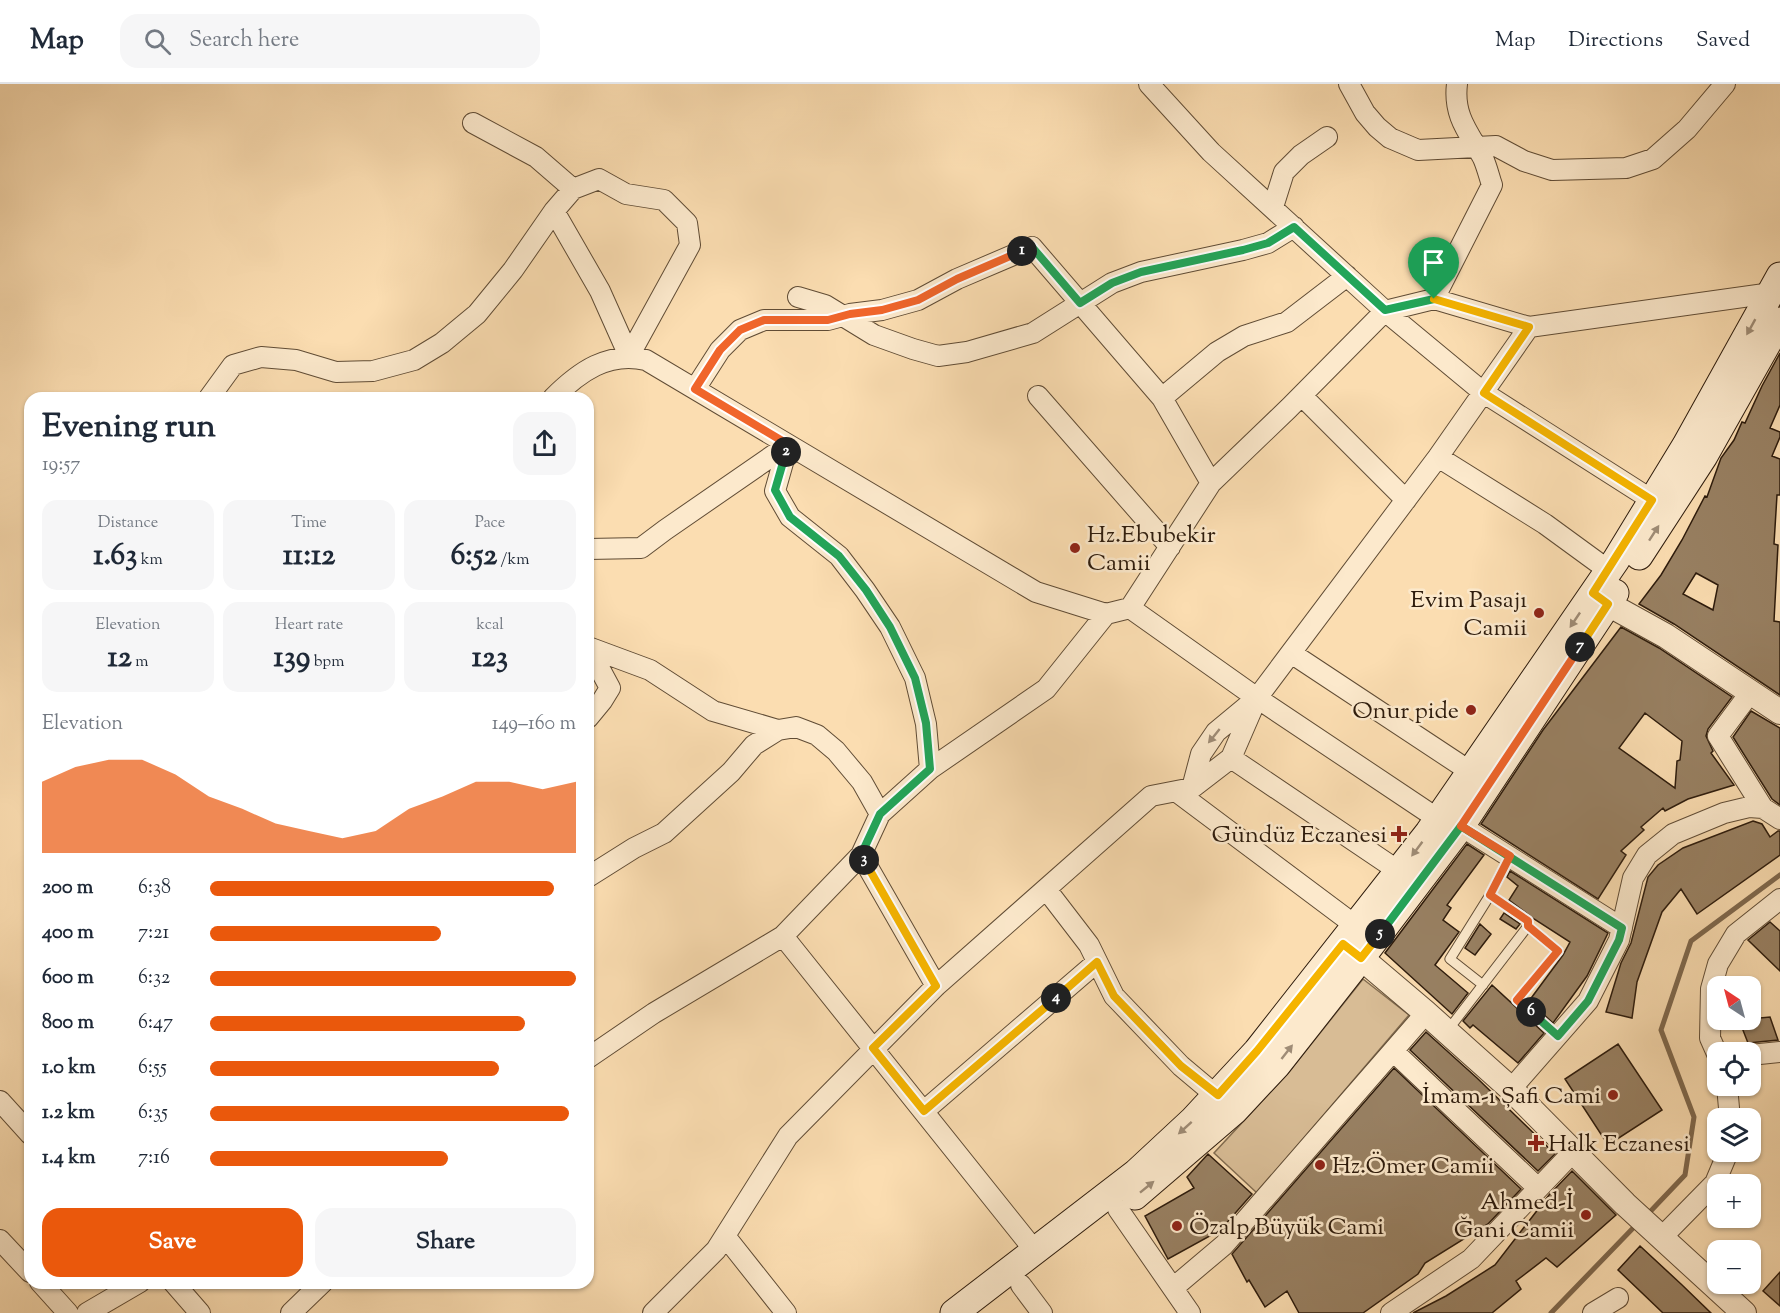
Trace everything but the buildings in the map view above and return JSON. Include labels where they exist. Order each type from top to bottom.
[{"type":"main road","points":[[985,1313],[1155,1181],[1226,1103],[1257,1051],[1353,943],[1450,822],[1601,598],[1608,570],[1686,445],[1776,287]]},
{"type":"main road","points":[[1353,943],[1400,872],[1450,822],[1471,772],[1704,456],[1780,321]]},
{"type":"main road","points":[[954,1313],[1136,1173],[1193,1120],[1226,1103]]},
{"type":"street","points":[[1149,84],[1211,152],[1385,310],[1484,393],[1652,500]]},
{"type":"street","points":[[1349,84],[1365,113],[1390,138],[1418,150],[1496,146],[1524,161],[1552,170],[1626,168],[1653,159],[1687,129],[1725,84]]},
{"type":"street","points":[[1434,299],[1492,185],[1483,160],[1467,135],[1458,114],[1457,84]]},
{"type":"street","points":[[472,123],[536,157],[573,189]]},
{"type":"street","points":[[1272,207],[1284,172],[1301,154],[1327,137]]},
{"type":"street","points":[[213,392],[233,365],[261,357],[296,360],[336,372],[373,371],[414,360],[442,343],[477,314],[573,189],[599,179],[626,194],[664,200],[687,223],[690,245],[629,356]]},
{"type":"street","points":[[554,211],[600,291],[629,356]]},
{"type":"street","points":[[798,297],[825,305],[874,335],[913,349],[938,356],[967,352],[1033,333],[1112,283],[1141,272],[1268,243],[1294,227]]},
{"type":"street","points":[[695,389],[720,350],[740,330],[764,320],[828,320],[882,310],[918,300],[957,279],[1032,247],[1162,398],[1210,483]]},
{"type":"street","points":[[1162,398],[1217,352],[1244,336],[1287,322],[1347,276]]},
{"type":"street","points":[[558,392],[572,378],[604,362],[629,356],[646,360],[1036,592],[1106,614],[1131,608],[1210,483],[1302,396],[1385,310],[1434,299],[1529,327],[1776,287]]},
{"type":"street","points":[[1184,790],[1201,754],[1216,732],[1257,698],[1438,458],[1529,327]]},
{"type":"street","points":[[1038,396],[1170,547]]},
{"type":"street","points":[[1302,396],[1406,501]]},
{"type":"street","points":[[594,549],[641,548],[789,445]]},
{"type":"street","points":[[789,445],[775,490],[790,517],[839,556],[866,590],[890,627],[915,678],[926,723],[930,769]]},
{"type":"street","points":[[1438,458],[1545,524],[1608,570]]},
{"type":"street","points":[[1601,598],[1666,636],[1780,712]]},
{"type":"street","points":[[1131,608],[1257,698],[1450,822],[1510,856],[1622,928]]},
{"type":"street","points":[[594,1054],[654,1012],[783,936],[861,855],[880,814],[930,769],[1046,689],[1106,614]]},
{"type":"street","points":[[594,649],[650,670],[713,711],[778,730]]},
{"type":"street","points":[[1291,653],[1471,772]]},
{"type":"street","points":[[594,658],[610,688],[594,711]]},
{"type":"street","points":[[1750,693],[1718,736],[1763,808],[1780,819]]},
{"type":"street","points":[[653,1313],[716,1250],[788,1136],[873,1048],[936,986],[1151,796],[1184,790],[1231,758],[1257,698]]},
{"type":"street","points":[[594,873],[634,848],[664,833],[732,772],[754,745],[778,730],[796,727],[817,735],[836,751],[862,782],[880,814]]},
{"type":"street","points":[[1231,758],[1400,872]]},
{"type":"street","points":[[1184,790],[1511,1089],[1625,1204],[1744,1313]]},
{"type":"street","points":[[1511,1089],[1588,1001],[1619,940],[1633,878],[1647,855],[1674,834],[1724,813],[1749,807],[1763,808]]},
{"type":"street","points":[[861,855],[936,986]]},
{"type":"street","points":[[1046,889],[1089,945],[1114,996],[1181,1066],[1226,1103]]},
{"type":"street","points":[[1712,1042],[1711,989],[1718,964],[1736,934],[1778,905]]},
{"type":"street","points":[[783,936],[1035,1251]]},
{"type":"street","points":[[924,1111],[1097,962]]},
{"type":"street","points":[[1173,1288],[1224,1245],[1426,1013]]},
{"type":"street","points":[[1393,1051],[1538,1188]]},
{"type":"street","points":[[1761,1054],[1780,1052]]},
{"type":"street","points":[[0,1101],[24,1127]]},
{"type":"street","points":[[1391,1313],[1471,1259],[1573,1152]]},
{"type":"street","points":[[1659,1234],[1715,1183],[1724,1162]]},
{"type":"street","points":[[1118,1209],[1190,1313]]},
{"type":"street","points":[[725,1236],[786,1313]]},
{"type":"street","points":[[0,1240],[24,1266]]},
{"type":"street","points":[[1021,1285],[1042,1313]]},
{"type":"street","points":[[46,1289],[68,1313]]},
{"type":"street","points":[[87,1313],[128,1289]]},
{"type":"street","points":[[179,1289],[200,1313]]},
{"type":"street","points":[[291,1313],[316,1289]]},
{"type":"street","points":[[1593,1313],[1618,1298]]},
{"type":"lane","points":[[1483,985],[1450,959],[1490,895],[1510,856]]},
{"type":"lane","points":[[1490,895],[1528,921],[1528,926],[1558,951],[1517,1000],[1558,1036]]},
{"type":"lane","points":[[1447,1032],[1528,926]]},
{"type":"shaded area","points":[[1363,979],[1409,1015],[1257,1193],[1214,1153],[1289,1072]]},
{"type":"waterway","points":[[1646,1216],[1685,1175],[1694,1117],[1661,1030],[1691,941],[1780,875]]},
{"type":"waterway","points":[[1551,1313],[1637,1224]]},
{"type":"place","name":"Hz.Ebubekir Camii","points":[[1075,548]]},
{"type":"place","name":"Evim Pasajı Camii","points":[[1539,613]]},
{"type":"place","name":"Onur pide","points":[[1471,710]]},
{"type":"place","name":"Gündüz Eczanesi","points":[[1399,834]]},
{"type":"place","name":"İmam-ı Şafi Cami","points":[[1613,1095]]},
{"type":"place","name":"Halk Eczanesi","points":[[1536,1143]]},
{"type":"place","name":"Hz.Ömer Camii","points":[[1320,1165]]},
{"type":"place","name":"Ahmed-İ Ğani Camii","points":[[1586,1215]]},
{"type":"place","name":"Özalp Büyük Cami","points":[[1177,1226]]},
{"type":"route","points":[[1434,299],[1385,310],[1294,227],[1268,243],[1141,272],[1112,283],[1080,303],[1032,247],[957,279],[918,300],[882,310],[850,314],[828,320],[764,320],[740,330],[720,350],[695,389],[789,445],[775,490],[790,517],[839,556],[866,590],[890,627],[915,678],[926,723],[930,769],[880,814],[861,855],[936,986],[873,1048],[924,1111],[1097,962],[1114,996],[1181,1066],[1218,1095],[1257,1051],[1343,944],[1361,958],[1461,826],[1510,856],[1622,928],[1619,940],[1588,1001],[1558,1036],[1517,1000],[1558,951],[1528,926],[1528,921],[1490,895],[1510,856],[1461,826],[1608,604],[1593,593],[1652,500],[1484,393],[1529,327],[1434,299]]}]
